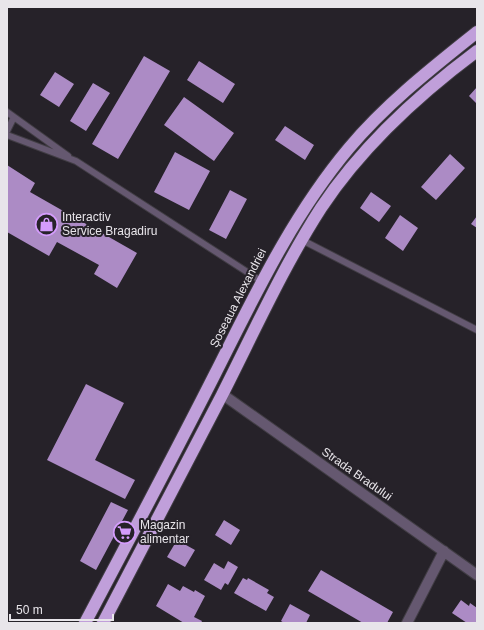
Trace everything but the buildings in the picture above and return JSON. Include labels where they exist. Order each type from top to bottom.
[{"type":"highway","name":"Șoseaua Alexandriei","points":[[85,623],[215,374],[261,281],[309,201],[349,148],[374,120],[405,91],[477,32]]},
{"type":"highway","points":[[103,623],[222,394],[273,292],[302,240],[332,193],[382,133],[406,108],[477,51]]},
{"type":"street","name":"Strada Bradului","points":[[222,394],[477,574]]},
{"type":"street","points":[[407,623],[444,551]]},
{"type":"lane","points":[[7,112],[76,161],[261,281]]},
{"type":"lane","points":[[7,131],[14,117]]},
{"type":"lane","points":[[7,135],[76,161]]},
{"type":"lane","points":[[302,240],[477,330]]},
{"type":"place","name":"Interactiv Service Bragadiru","points":[[46,224]]},
{"type":"place","name":"Magazin alimentar","points":[[124,532]]}]
